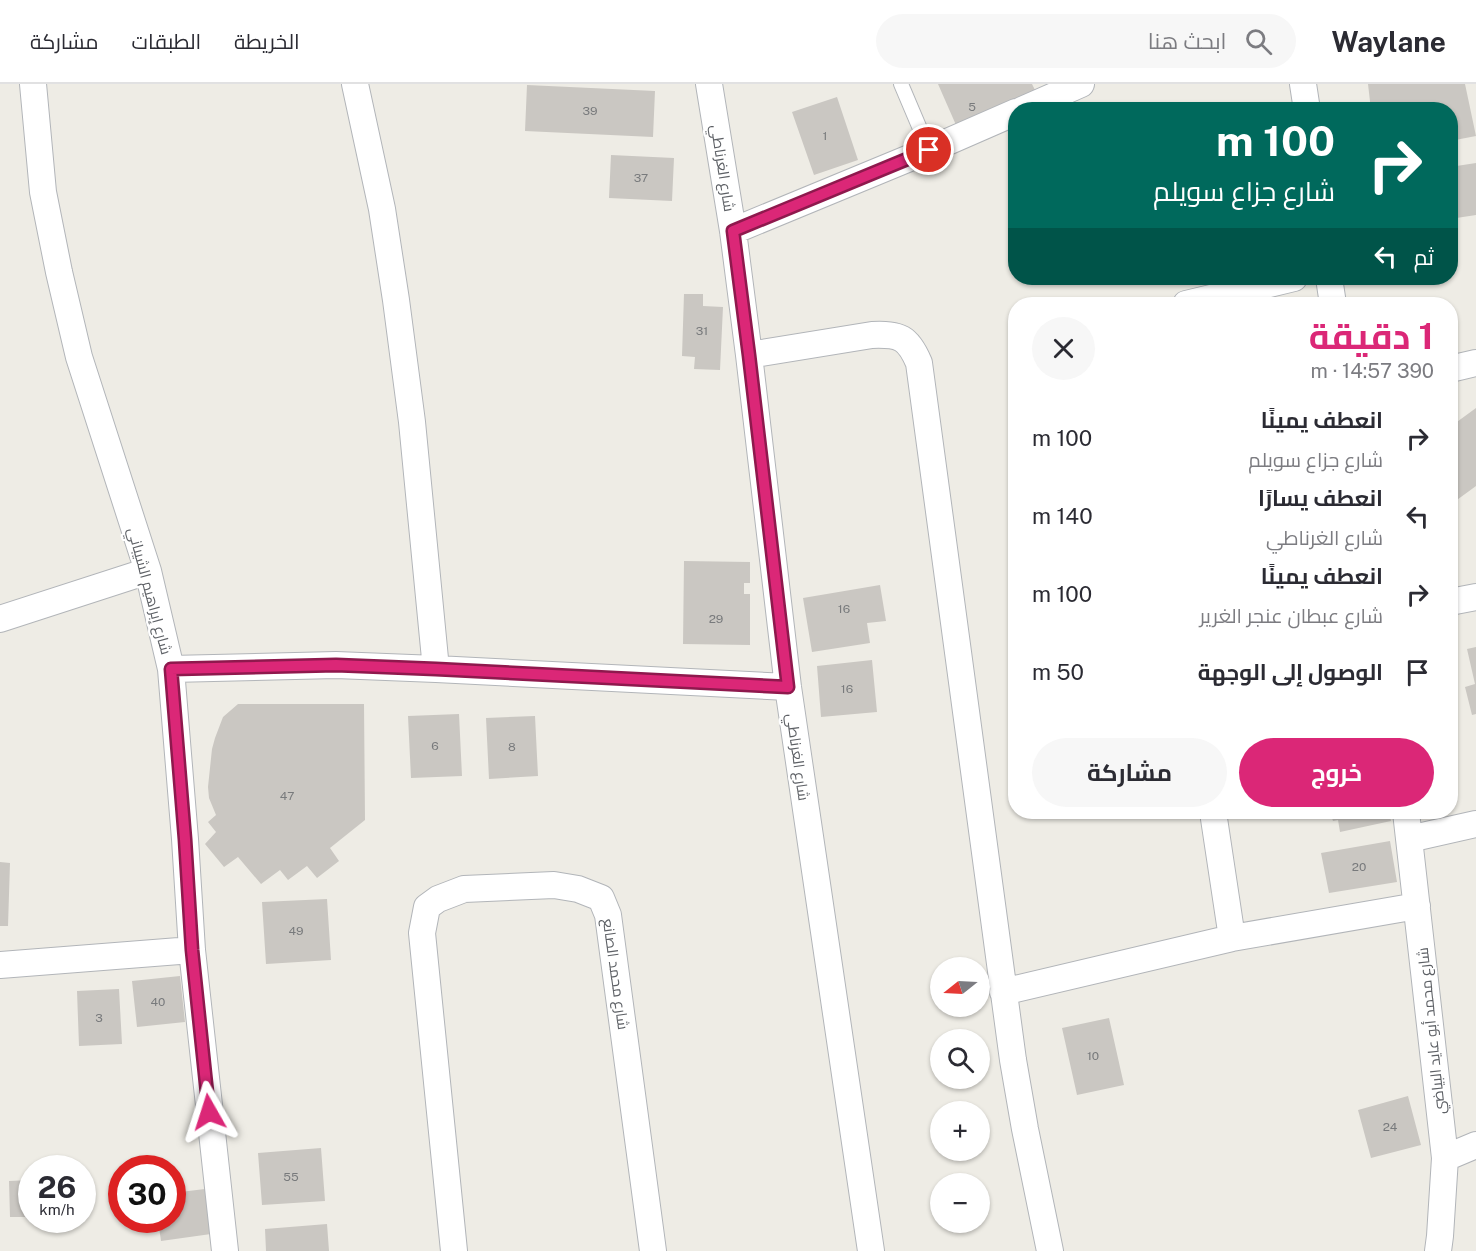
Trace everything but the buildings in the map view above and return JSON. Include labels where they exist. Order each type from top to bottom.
[{"type":"street","name":"شارع إبراهيم الشيباني","points":[[33,84],[43,192],[58,272],[79,357],[148,571],[171,669],[192,950],[225,1251]]},
{"type":"street","points":[[356,84],[382,209],[396,300],[412,422],[436,669]]},
{"type":"street","name":"شارع الغرناطي","points":[[709,84],[733,231],[788,687],[871,1251]]},
{"type":"street","points":[[1040,102],[1081,84]]},
{"type":"street","points":[[1303,84],[1306,102]]},
{"type":"street","points":[[733,231],[1008,115]]},
{"type":"street","points":[[1215,297],[1265,285]]},
{"type":"street","points":[[749,355],[887,334],[901,338],[913,348],[919,363],[1003,992],[1025,1129],[1050,1251]]},
{"type":"street","points":[[1458,367],[1476,363]]},
{"type":"street","points":[[0,619],[148,571]]},
{"type":"street","points":[[1458,600],[1476,597]]},
{"type":"street","points":[[171,669],[336,665],[788,687]]},
{"type":"street","points":[[1214,819],[1232,938]]},
{"type":"street","name":"شارع محمد أبو عايد البياضي","points":[[1407,819],[1445,1158],[1438,1251]]},
{"type":"street","points":[[1409,839],[1476,824]]},
{"type":"street","name":"شارع محمد الصانع","points":[[454,1251],[422,933],[427,907],[438,898],[464,889],[554,885],[578,888],[601,898],[609,915],[653,1251]]},
{"type":"street","points":[[1003,992],[1232,938],[1417,906]]},
{"type":"street","points":[[0,965],[192,950]]},
{"type":"street","points":[[1445,1158],[1476,1145]]},
{"type":"lane","points":[[901,84],[929,150]]},
{"type":"route","points":[[209,1112],[192,950],[171,669],[336,665],[788,687],[733,231],[929,150]]}]
